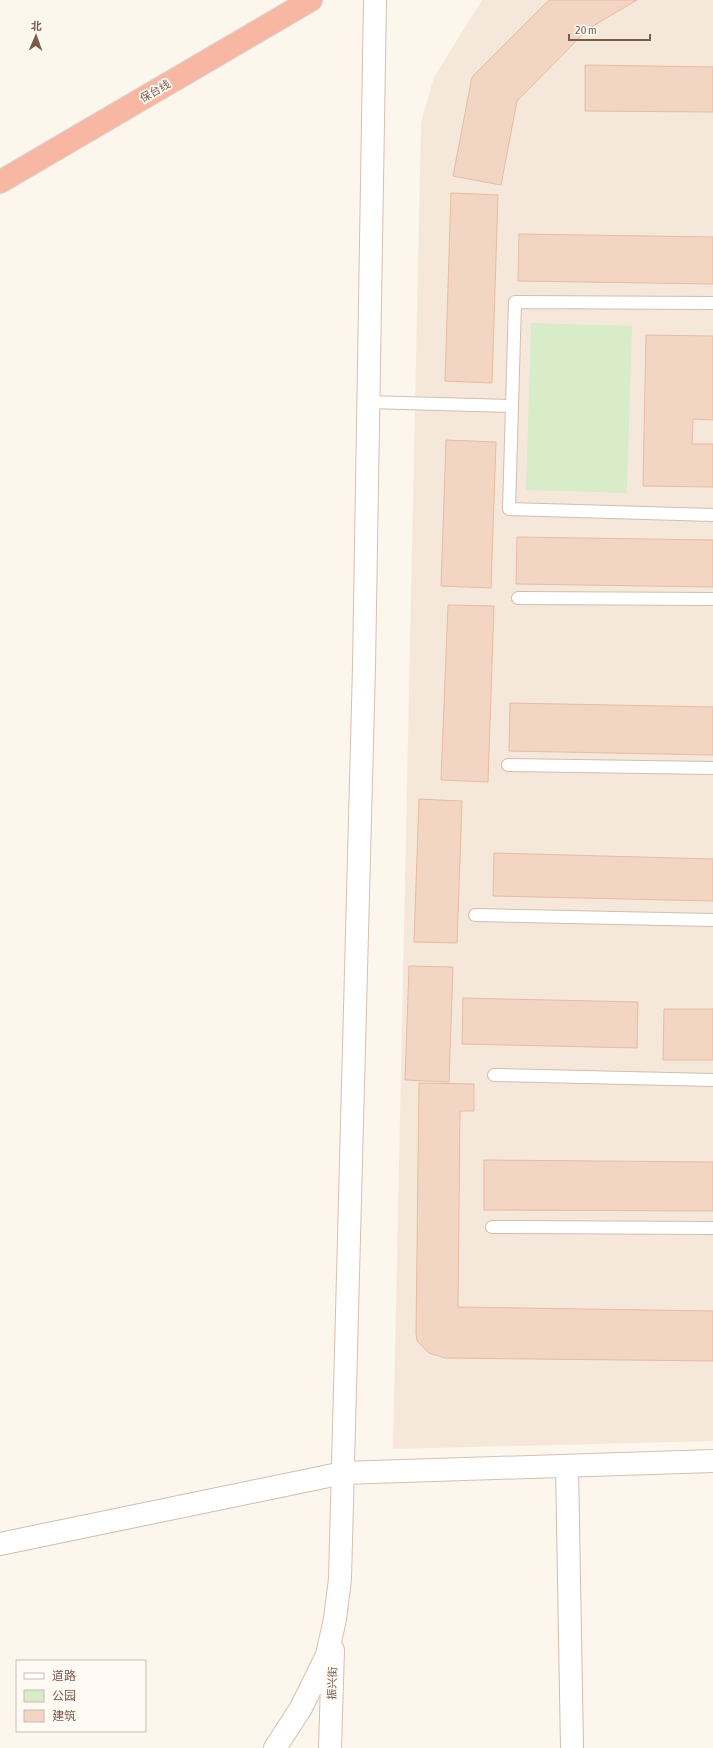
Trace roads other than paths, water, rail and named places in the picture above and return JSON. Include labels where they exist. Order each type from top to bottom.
[{"type":"highway","name":"保台线","points":[[0,182],[311,0]]},
{"type":"main road","points":[[275,1748],[301,1708],[327,1655],[335,1619],[340,1579],[364,667],[375,0]]},
{"type":"main road","points":[[0,1544],[343,1473],[713,1462]]},
{"type":"main road","points":[[567,1466],[572,1748]]},
{"type":"main road","name":"振兴街","points":[[330,1748],[335,1619]]},
{"type":"lane","points":[[713,303],[515,302],[509,509],[713,515]]},
{"type":"lane","points":[[368,402],[512,406]]},
{"type":"lane","points":[[518,598],[713,599]]},
{"type":"lane","points":[[508,765],[713,768]]},
{"type":"lane","points":[[475,915],[713,920]]},
{"type":"lane","points":[[494,1075],[713,1080]]},
{"type":"lane","points":[[492,1226],[713,1228]]}]
